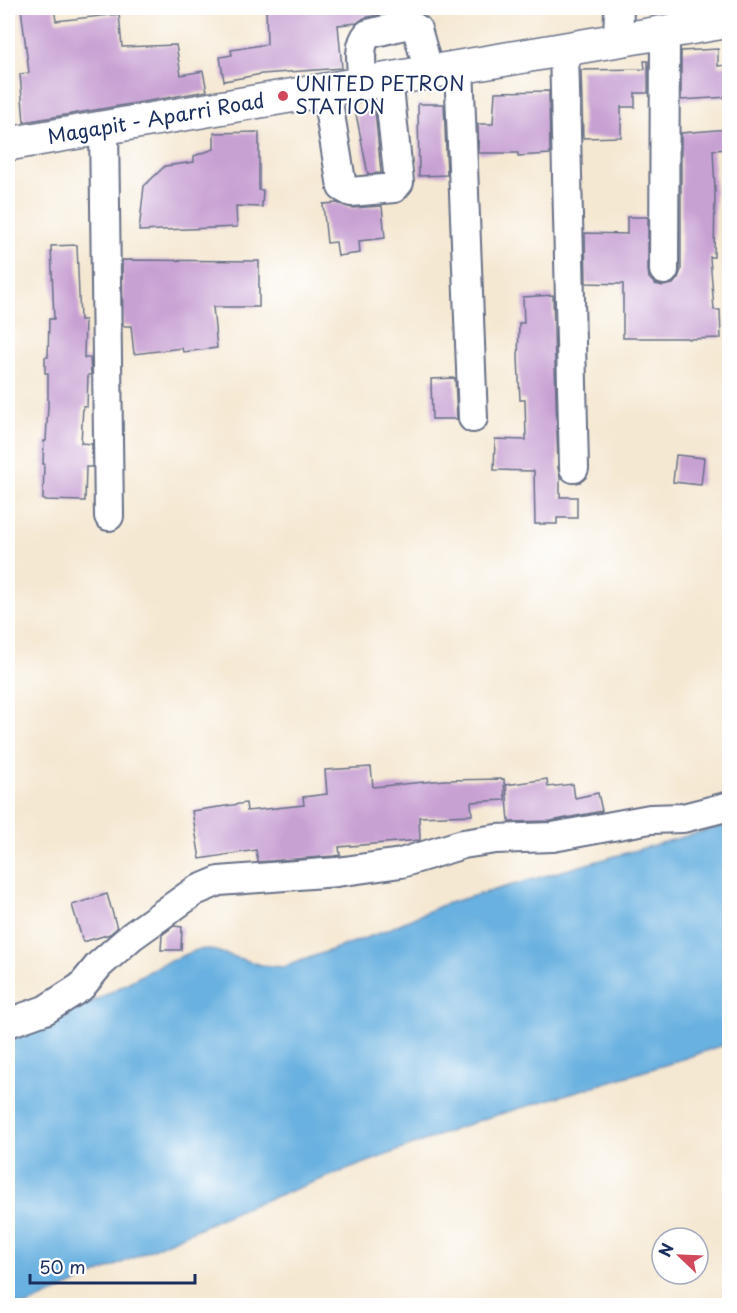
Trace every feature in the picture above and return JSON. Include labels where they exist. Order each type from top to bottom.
[{"type":"main road","name":"Magapit - Aparri Road","points":[[8,144],[729,21]]},
{"type":"street","points":[[618,40],[619,8]]},
{"type":"street","points":[[326,90],[342,187],[351,192],[394,188],[399,182],[375,81],[362,45],[364,39],[368,34],[409,24],[417,29],[444,70],[473,418]]},
{"type":"street","points":[[664,270],[665,32]]},
{"type":"street","points":[[564,49],[574,468]]},
{"type":"street","points":[[104,127],[108,516]]},
{"type":"street","points":[[8,1023],[45,1010],[81,987],[99,965],[132,936],[195,891],[219,881],[348,871],[401,863],[463,844],[496,839],[553,837],[650,819],[683,818],[729,806]]},
{"type":"water","points":[[729,824],[729,1043],[668,1064],[480,1120],[239,1210],[28,1305],[8,1306],[8,1042],[102,997],[162,964],[197,950],[209,949],[261,965],[283,967],[377,934],[445,904]]},
{"type":"building","points":[[21,8],[54,8],[56,21],[119,14],[122,47],[176,45],[181,75],[203,71],[207,91],[24,122],[20,74],[29,73]]},
{"type":"building","points":[[266,8],[388,8],[388,12],[364,18],[357,23],[338,25],[342,68],[262,74],[224,81],[220,57],[232,55],[231,50],[267,44]]},
{"type":"building","points":[[718,49],[718,66],[729,65],[729,97],[681,100],[681,51]]},
{"type":"building","points":[[644,61],[648,61],[648,93],[635,93],[635,107],[621,107],[621,137],[583,138],[581,70],[645,69]]},
{"type":"building","points":[[549,91],[550,154],[518,156],[518,153],[479,153],[478,124],[493,124],[495,92]]},
{"type":"building","points":[[418,104],[444,104],[447,175],[419,176]]},
{"type":"building","points":[[375,110],[381,173],[368,174],[356,114]]},
{"type":"building","points":[[729,129],[729,149],[713,150],[714,257],[710,257],[714,310],[720,310],[721,338],[623,338],[623,284],[586,283],[585,233],[627,234],[627,217],[648,217],[649,278],[655,284],[663,286],[673,284],[681,270],[681,133]]},
{"type":"building","points":[[259,132],[259,190],[263,190],[262,207],[236,206],[237,227],[139,231],[144,186],[165,166],[194,162],[194,156],[214,149],[214,133]]},
{"type":"building","points":[[337,203],[352,208],[382,206],[385,238],[359,241],[360,253],[338,256],[336,242],[327,243],[323,204]]},
{"type":"building","points":[[77,245],[80,320],[85,320],[84,358],[90,358],[91,375],[88,375],[87,407],[83,406],[81,443],[92,444],[92,467],[86,467],[85,501],[43,500],[44,441],[46,441],[48,406],[48,373],[45,373],[45,357],[48,357],[49,319],[54,319],[51,246]]},
{"type":"building","points":[[122,260],[259,261],[259,307],[213,307],[217,348],[183,352],[182,348],[134,354],[131,326],[123,326]]},
{"type":"building","points":[[553,295],[560,497],[577,497],[577,518],[557,518],[557,524],[535,524],[534,471],[494,470],[495,439],[526,440],[525,400],[520,400],[518,358],[519,323],[524,323],[523,297]]},
{"type":"building","points":[[455,378],[457,419],[432,419],[431,379]]},
{"type":"building","points":[[676,455],[704,458],[701,485],[673,482]]},
{"type":"building","points":[[371,767],[373,787],[445,780],[504,779],[505,800],[471,802],[472,815],[419,817],[420,840],[339,847],[340,855],[334,856],[258,862],[256,850],[200,859],[192,811],[246,803],[247,811],[304,805],[303,797],[327,794],[325,770]]},
{"type":"building","points":[[547,779],[548,787],[573,784],[575,798],[598,793],[602,811],[551,821],[509,822],[506,785]]},
{"type":"building","points":[[107,894],[117,928],[110,934],[83,942],[72,905]]},
{"type":"building","points":[[174,926],[182,927],[181,950],[161,950],[162,935]]},
{"type":"place","name":"UNITED PETRON STATION","points":[[283,96]]}]
